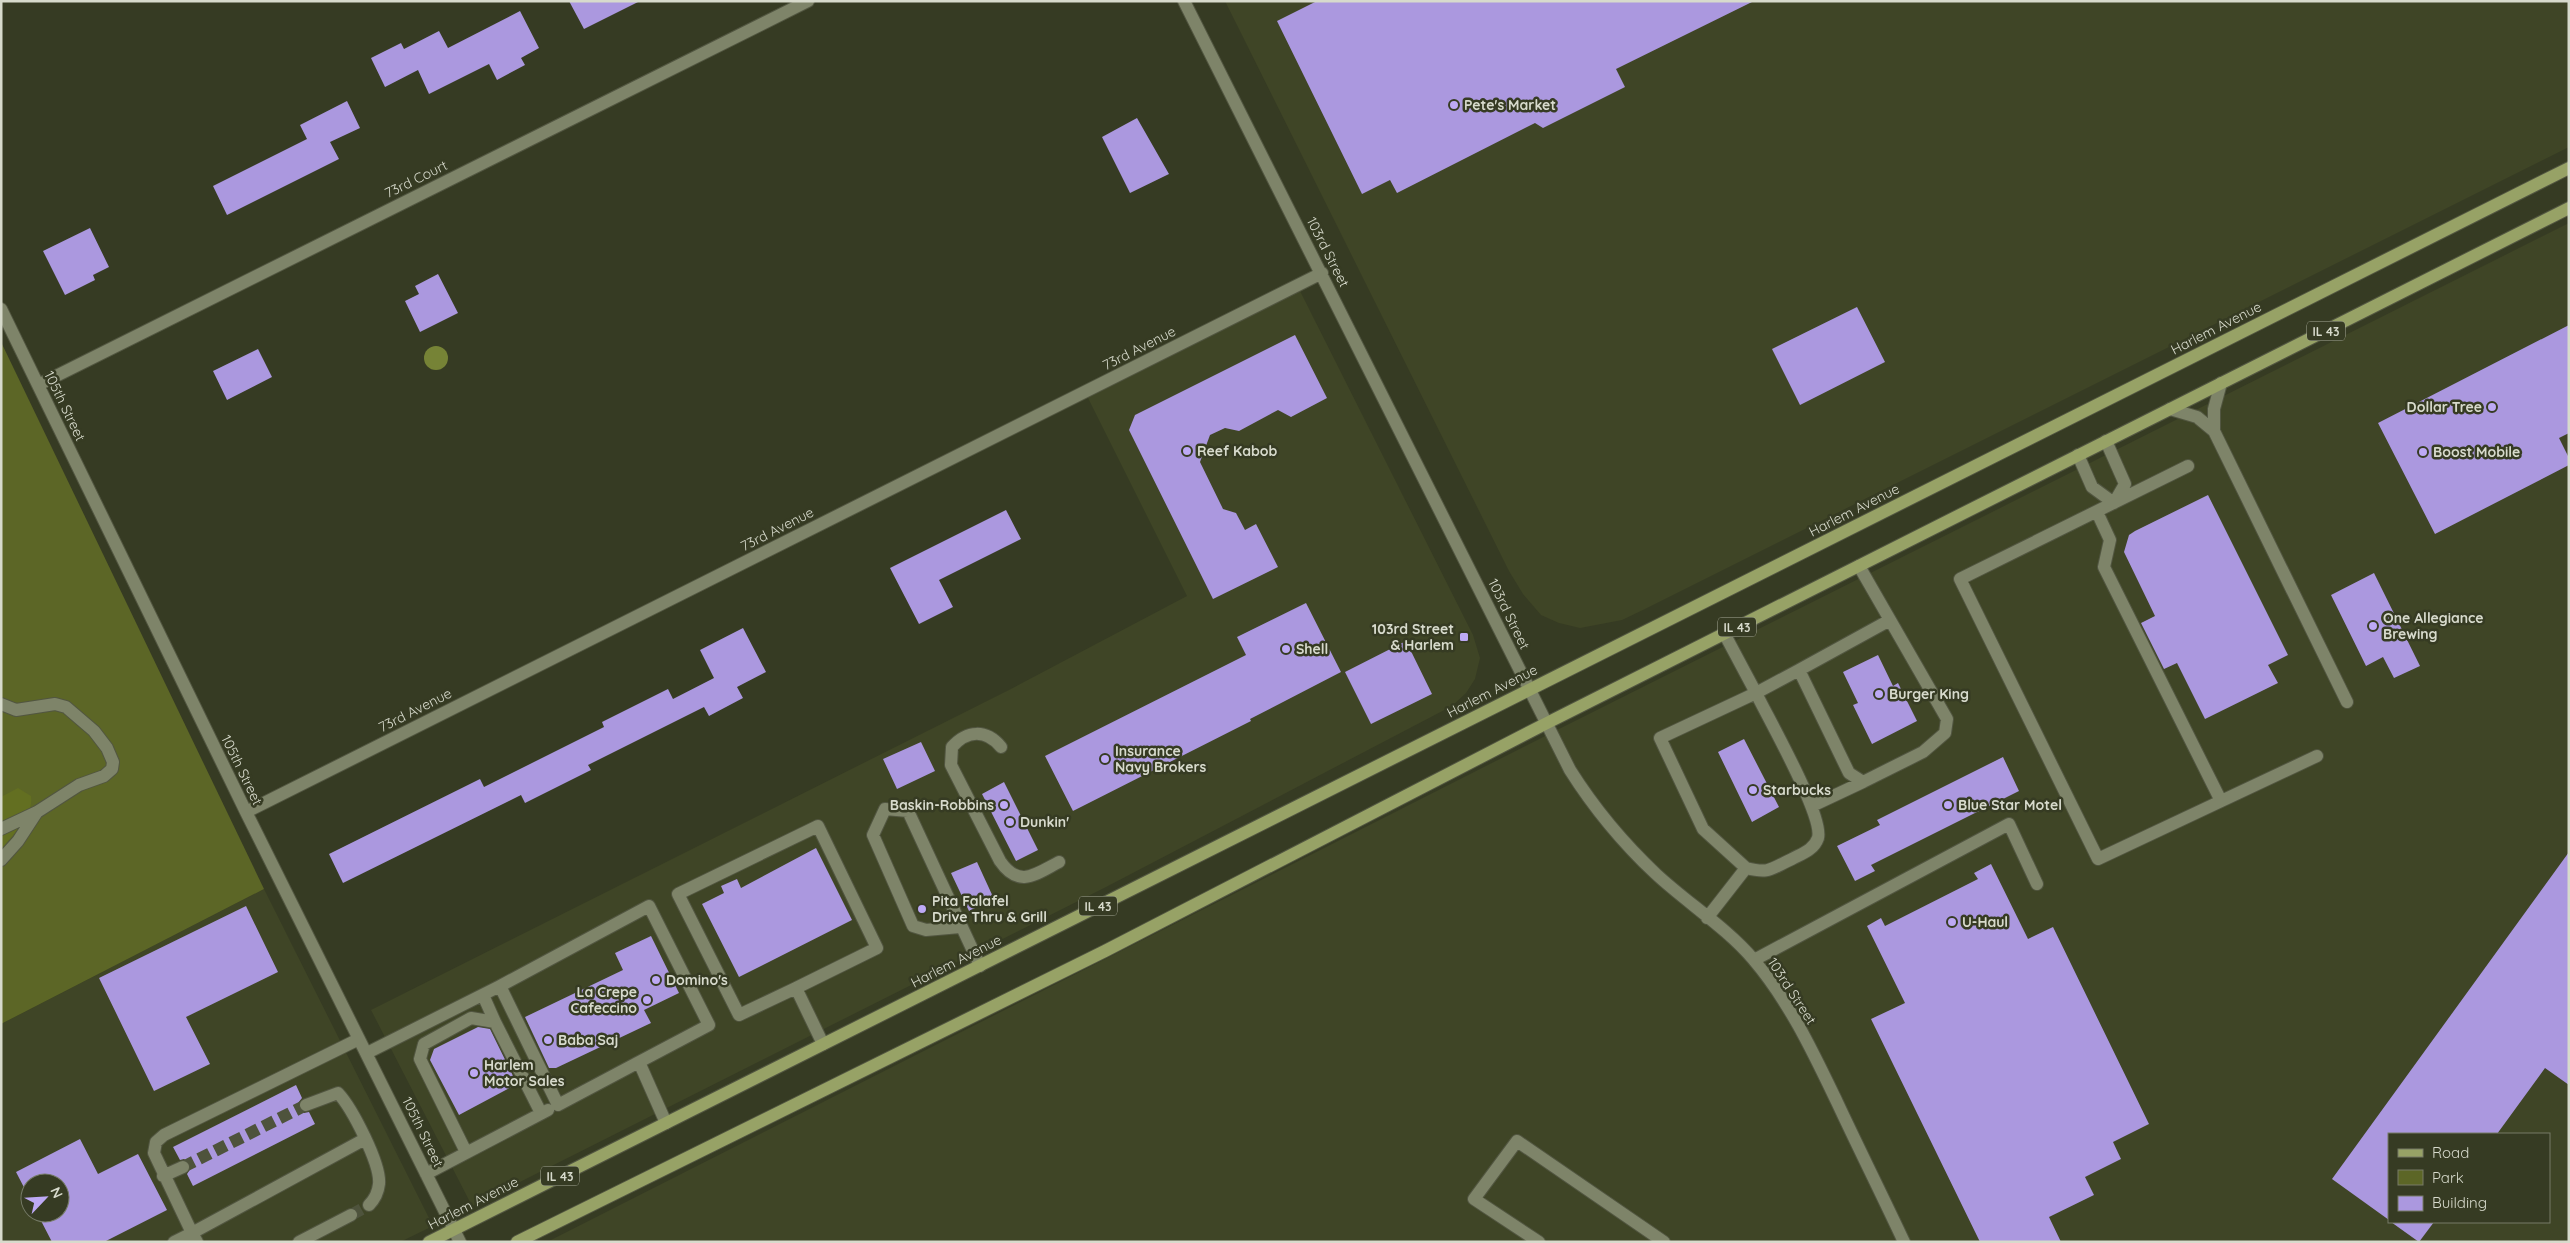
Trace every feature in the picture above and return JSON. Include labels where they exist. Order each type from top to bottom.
[{"type":"main road","name":"Harlem Avenue","points":[[429,1242],[2569,168]]},
{"type":"main road","name":"IL 43","points":[[517,1242],[1096,955],[1546,723],[2569,208]]},
{"type":"street","name":"73rd Court","points":[[38,384],[808,1]]},
{"type":"street","name":"103rd Street","points":[[1184,1],[1570,770],[1592,804],[1656,874],[1754,960],[1795,1020],[1904,1242]]},
{"type":"street","name":"73rd Avenue","points":[[246,812],[1322,273]]},
{"type":"street","name":"105th Street","points":[[1,309],[246,812],[460,1242]]},
{"type":"street","points":[[2221,383],[2214,409],[2214,430],[2348,702]]},
{"type":"street","points":[[2170,409],[2197,417],[2214,430]]},
{"type":"street","points":[[2106,441],[2125,484],[2114,503]]},
{"type":"street","points":[[2078,456],[2092,487],[2114,503]]},
{"type":"street","points":[[2188,466],[1960,579],[2098,859],[2316,756]]},
{"type":"street","points":[[2097,512],[2110,540],[2104,566],[2221,801]]},
{"type":"street","points":[[1812,806],[1923,752],[1945,733],[1947,718],[1859,566]]},
{"type":"street","points":[[1724,633],[1756,692],[1812,806],[1820,829],[1817,841],[1809,850],[1764,872],[1746,868],[1703,828],[1660,738],[1756,692],[1799,670],[1890,620]]},
{"type":"street","points":[[1799,670],[1849,773],[1864,782]]},
{"type":"street","points":[[1,704],[16,710],[55,704],[66,707],[94,731],[107,748],[113,762],[112,769],[104,776],[79,785],[37,812],[1,828]]},
{"type":"street","points":[[1001,747],[994,738],[985,734],[965,736],[952,747],[951,765],[1000,861],[1011,874],[1027,878],[1060,862]]},
{"type":"street","points":[[960,927],[926,930],[913,926],[873,835],[885,809],[908,811],[960,927],[980,966]]},
{"type":"street","points":[[1,860],[18,841],[37,812]]},
{"type":"street","points":[[1754,960],[2009,824],[2037,884]]},
{"type":"street","points":[[818,826],[877,948],[796,988],[739,1016],[678,894],[818,826]]},
{"type":"street","points":[[1707,918],[1746,868]]},
{"type":"street","points":[[367,1053],[483,995],[650,906],[709,1025],[426,1174]]},
{"type":"street","points":[[500,986],[558,1105]]},
{"type":"street","points":[[796,988],[823,1044]]},
{"type":"street","points":[[483,995],[542,1114]]},
{"type":"street","points":[[466,1152],[420,1059],[424,1044],[471,1018],[495,1022]]},
{"type":"street","points":[[195,1237],[154,1154],[159,1138],[359,1038]]},
{"type":"street","points":[[639,1062],[666,1123]]},
{"type":"street","points":[[306,1105],[338,1093],[347,1102],[376,1167],[379,1183],[376,1196],[369,1205]]},
{"type":"street","points":[[174,1242],[195,1237],[365,1139]]},
{"type":"street","points":[[1539,1242],[1474,1198],[1517,1141],[1664,1242]]},
{"type":"street","points":[[164,1176],[183,1167]]},
{"type":"street","points":[[299,1242],[351,1215]]},
{"type":"shaded area","points":[[1225,1],[2569,1],[2569,147],[1645,609],[1622,620],[1580,628],[1559,623],[1541,615],[1523,594],[1509,571]]},
{"type":"shaded area","points":[[2569,223],[2569,1242],[547,1242],[1555,731]]},
{"type":"shaded area","points":[[1299,289],[1473,635],[1480,658],[1475,679],[1466,693],[1452,706],[1106,887],[472,1206],[371,1010],[1009,690],[1187,596],[1086,394]]},
{"type":"shaded area","points":[[436,346],[445,349],[448,358],[445,367],[436,370],[427,367],[424,358],[427,349]]},
{"type":"shaded area","points":[[18,788],[31,796],[31,803],[22,824],[1,849],[1,797]]},
{"type":"shaded area","points":[[264,889],[433,1226],[400,1242],[1,1242],[1,1024]]},
{"type":"green space","points":[[1,342],[264,889],[1,1024]]},
{"type":"building","points":[[569,1],[640,1],[584,29]]},
{"type":"building","name":"Pete's Market","points":[[1317,1],[1754,1],[1616,69],[1625,87],[1543,128],[1535,123],[1397,193],[1390,180],[1362,194],[1277,21]]},
{"type":"building","points":[[520,11],[539,48],[521,58],[525,65],[497,80],[489,64],[429,94],[418,70],[385,87],[371,58],[401,43],[404,49],[439,31],[448,48]]},
{"type":"building","points":[[347,101],[360,128],[330,142],[339,159],[227,215],[213,186],[307,139],[300,125]]},
{"type":"building","points":[[1137,118],[1169,174],[1130,193],[1102,137]]},
{"type":"building","points":[[90,228],[109,267],[93,275],[95,280],[65,295],[43,251]]},
{"type":"building","points":[[438,274],[458,313],[420,332],[405,301],[419,294],[415,286]]},
{"type":"building","points":[[1857,307],[1885,362],[1800,405],[1772,349]]},
{"type":"building","points":[[2569,325],[2569,433],[2559,438],[2569,458],[2569,465],[2435,534],[2378,423]]},
{"type":"building","points":[[1295,335],[1327,398],[1291,417],[1278,410],[1239,431],[1225,428],[1210,435],[1200,462],[1223,509],[1236,513],[1245,530],[1256,524],[1278,567],[1213,599],[1129,430],[1135,415]]},
{"type":"building","points":[[258,349],[272,377],[227,400],[213,371]]},
{"type":"building","points":[[2208,495],[2288,655],[2268,665],[2278,683],[2205,719],[2177,663],[2164,669],[2141,623],[2155,616],[2124,552],[2129,535]]},
{"type":"building","points":[[1006,510],[1021,539],[939,580],[953,607],[919,624],[890,568]]},
{"type":"building","name":"One Allegiance Brewing","points":[[2374,573],[2420,666],[2394,678],[2383,657],[2366,666],[2331,595]]},
{"type":"building","points":[[1306,603],[1341,672],[1250,719],[1251,721],[1073,811],[1045,756],[1246,655],[1237,637]]},
{"type":"building","points":[[743,628],[766,672],[737,687],[743,698],[709,716],[704,707],[588,765],[591,770],[525,803],[521,795],[343,883],[329,854],[480,779],[484,787],[604,727],[602,722],[668,689],[673,699],[714,678],[700,650]]},
{"type":"building","name":"Shell","points":[[1406,641],[1432,694],[1371,724],[1345,672]]},
{"type":"building","name":"Burger King","points":[[1878,655],[1893,686],[1898,683],[1917,721],[1872,744],[1853,705],[1858,703],[1843,672]]},
{"type":"building","name":"Starbucks","points":[[1744,739],[1779,807],[1752,822],[1718,752]]},
{"type":"building","points":[[921,742],[935,771],[897,789],[883,759]]},
{"type":"building","name":"Blue Star Motel","points":[[2003,757],[2019,791],[1871,865],[1875,871],[1855,881],[1837,846],[1880,825],[1877,820]]},
{"type":"building","name":"Dunkin'","points":[[1004,782],[1038,850],[1016,861],[982,794]]},
{"type":"building","points":[[816,848],[852,920],[739,977],[702,904],[724,893],[721,886],[737,879],[741,888]]},
{"type":"building","points":[[2569,852],[2569,1085],[2545,1068],[2498,1133],[2388,1133],[2388,1219],[2332,1179]]},
{"type":"building","points":[[977,862],[994,899],[969,911],[951,873]]},
{"type":"building","points":[[1991,864],[2028,939],[2053,927],[2149,1124],[2113,1142],[2121,1159],[2085,1177],[2094,1195],[2049,1217],[2061,1242],[1980,1242],[1871,1019],[1905,1003],[1867,926],[1881,918],[1885,926],[1978,879],[1974,873]]},
{"type":"building","points":[[246,906],[278,972],[186,1017],[210,1064],[154,1091],[99,978]]},
{"type":"building","points":[[651,936],[679,993],[644,1010],[651,1023],[556,1068],[549,1068],[525,1017],[623,970],[615,953]]},
{"type":"building","points":[[478,1027],[490,1029],[517,1084],[459,1115],[430,1060],[434,1049]]},
{"type":"building","points":[[296,1085],[302,1098],[298,1103],[299,1108],[304,1113],[309,1112],[315,1124],[193,1186],[187,1174],[191,1168],[190,1163],[184,1159],[180,1160],[173,1147]]},
{"type":"building","points":[[80,1139],[98,1174],[138,1154],[167,1210],[104,1242],[52,1242],[42,1223],[70,1223],[70,1173],[20,1173],[20,1180],[16,1172]]},
{"type":"building","points":[[2392,1223],[2433,1223],[2419,1242]]},
{"type":"tunnel","points":[[183,1167],[306,1105]]},
{"type":"tunnel","points":[[351,1215],[369,1205]]},
{"type":"place","name":"Pete's Market","points":[[1454,105]]},
{"type":"place","name":"Dollar Tree","points":[[2492,407]]},
{"type":"place","name":"Reef Kabob","points":[[1187,451]]},
{"type":"place","name":"Boost Mobile","points":[[2423,452]]},
{"type":"place","name":"One Allegiance Brewing","points":[[2373,626]]},
{"type":"place","name":"103rd Street & Harlem","points":[[1464,637]]},
{"type":"place","name":"Shell","points":[[1286,649]]},
{"type":"place","name":"Burger King","points":[[1879,694]]},
{"type":"place","name":"Insurance Navy Brokers","points":[[1105,759]]},
{"type":"place","name":"Starbucks","points":[[1753,790]]},
{"type":"place","name":"Baskin-Robbins","points":[[1004,805]]},
{"type":"place","name":"Blue Star Motel","points":[[1948,805]]},
{"type":"place","name":"Dunkin'","points":[[1010,822]]},
{"type":"place","name":"Pita Falafel Drive Thru & Grill","points":[[922,909]]},
{"type":"place","name":"U-Haul","points":[[1952,922]]},
{"type":"place","name":"Domino's","points":[[656,980]]},
{"type":"place","name":"La Crepe Cafeccino","points":[[647,1000]]},
{"type":"place","name":"Baba Saj","points":[[548,1040]]},
{"type":"place","name":"Harlem Motor Sales","points":[[474,1073]]}]
